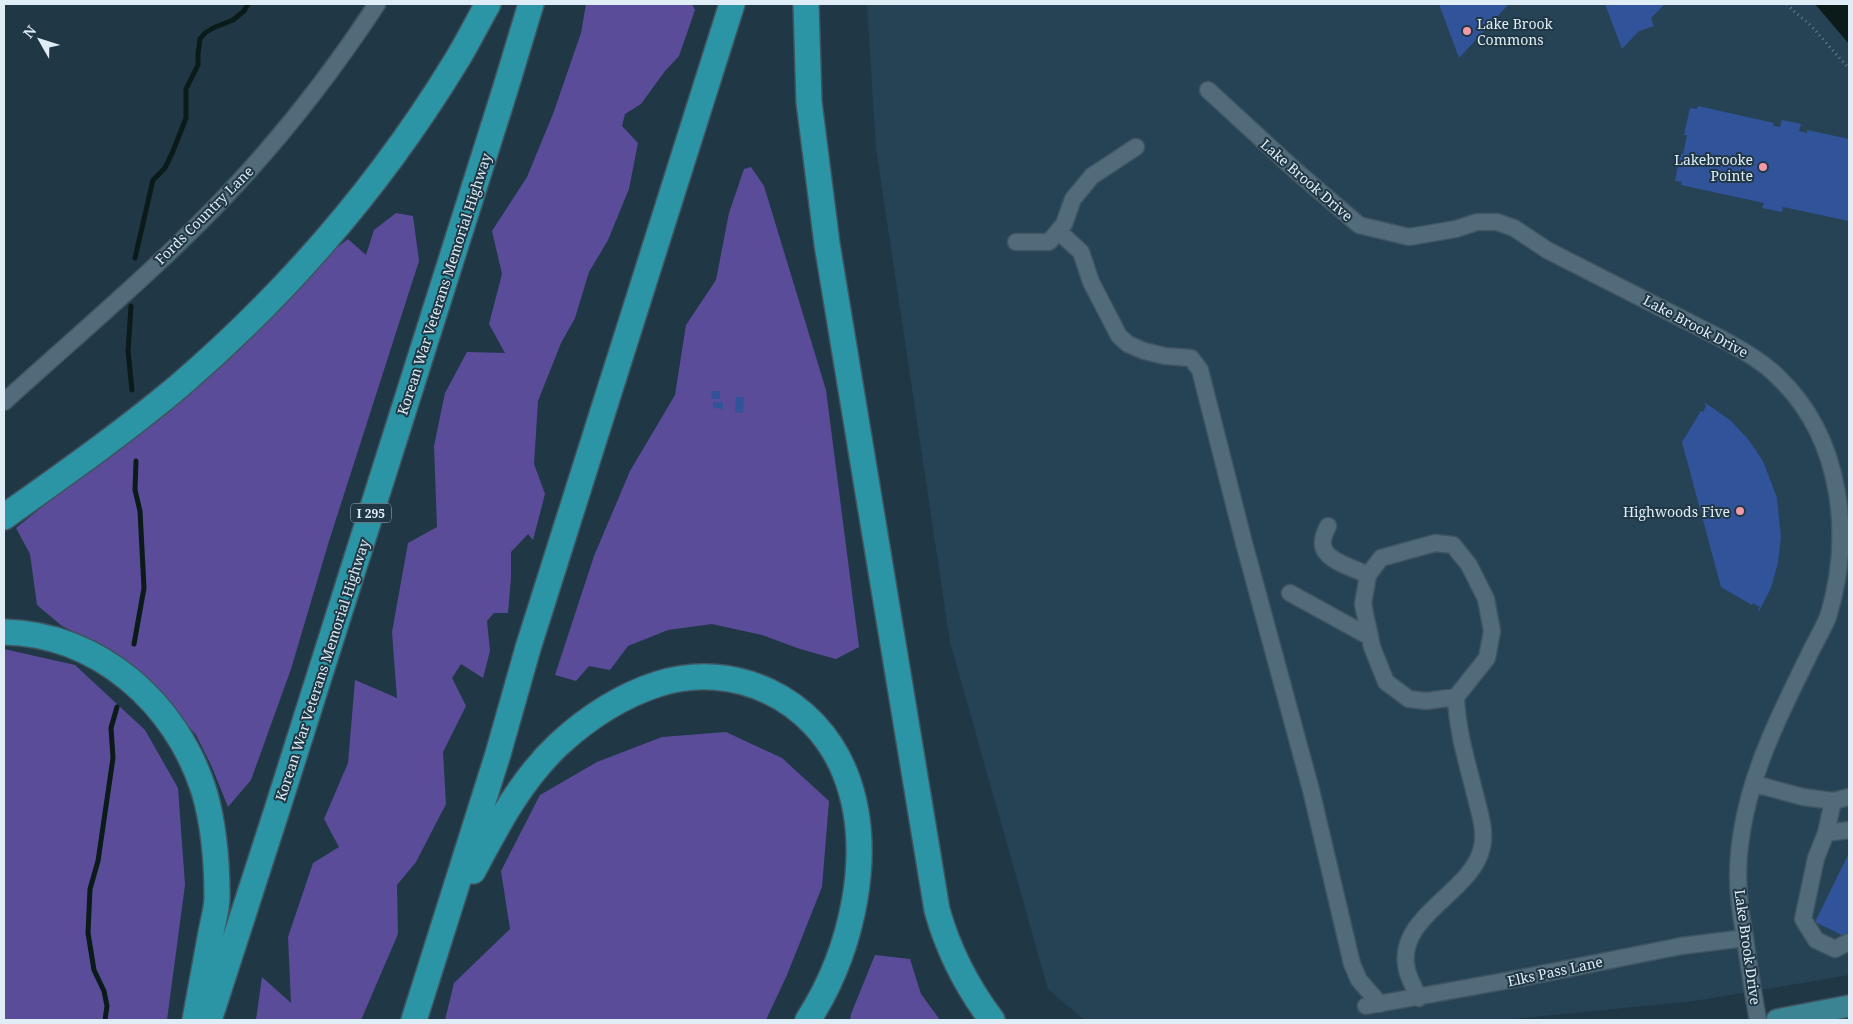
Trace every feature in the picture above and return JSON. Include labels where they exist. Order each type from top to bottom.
[{"type":"highway","points":[[4,517],[124,430],[178,387],[238,332],[287,282],[328,238],[386,165],[455,62],[488,4]]},
{"type":"highway","name":"Korean War Veterans Memorial Highway","points":[[209,1020],[531,4]]},
{"type":"highway","points":[[415,1020],[498,754],[528,648],[732,4]]},
{"type":"highway","points":[[806,4],[809,102],[826,235],[936,910],[950,951],[982,1007],[992,1020]]},
{"type":"highway","points":[[4,632],[49,637],[66,642],[113,666],[152,699],[184,743],[199,776],[208,811],[215,853],[217,899],[195,1020]]},
{"type":"highway","points":[[415,1020],[473,871],[506,810],[538,767],[557,746],[579,728],[624,699],[659,684],[708,676],[746,682],[766,689],[798,708],[816,725],[832,746],[846,775],[856,816],[858,842],[858,879],[853,913],[846,941],[833,975],[808,1020]]},
{"type":"main road","points":[[1777,1020],[1849,1006]]},
{"type":"street","name":"Fords Country Lane","points":[[4,402],[169,251],[235,186],[283,131],[322,82],[377,4]]},
{"type":"street","name":"Lake Brook Drive","points":[[1208,90],[1296,171],[1359,225],[1409,237],[1456,229],[1477,222],[1497,222],[1514,228],[1547,250],[1722,338],[1749,354],[1778,377],[1806,409],[1828,451],[1838,482],[1844,521],[1842,570],[1839,586],[1828,618],[1774,727],[1744,821],[1738,875],[1741,917],[1758,1020]]},
{"type":"street","points":[[1016,242],[1049,242],[1064,224],[1072,200],[1092,176],[1136,148]]},
{"type":"street","name":"Elks Pass Lane","points":[[1058,231],[1081,252],[1091,282],[1119,336],[1128,344],[1144,351],[1165,356],[1191,358],[1200,370],[1244,543],[1311,790],[1352,964],[1373,1005],[1419,998],[1681,946],[1745,938]]},
{"type":"street","points":[[1328,526],[1322,542],[1324,551],[1333,560],[1368,575]]},
{"type":"street","points":[[1419,998],[1407,969],[1406,950],[1413,933],[1422,921],[1464,879],[1476,863],[1482,847],[1482,823],[1457,720],[1456,697],[1487,658],[1492,631],[1486,599],[1469,565],[1453,545],[1435,543],[1381,558],[1368,575],[1362,604],[1370,637],[1386,682],[1409,699],[1426,701],[1456,697]]},
{"type":"street","points":[[1290,593],[1370,637]]},
{"type":"street","points":[[1755,784],[1802,796],[1832,801],[1849,797]]},
{"type":"street","points":[[1832,801],[1826,833],[1816,858],[1803,919],[1816,940],[1835,949],[1849,942]]},
{"type":"street","points":[[1826,833],[1849,830]]},
{"type":"path","points":[[1787,4],[1802,20],[1812,27],[1826,45],[1849,68]]},
{"type":"shaded area","points":[[586,4],[692,4],[695,10],[679,56],[665,71],[641,104],[625,114],[622,126],[638,143],[629,189],[608,240],[589,272],[575,318],[561,343],[538,401],[534,464],[545,494],[533,540],[528,534],[511,552],[508,613],[494,613],[487,621],[490,651],[483,678],[461,664],[452,678],[466,706],[443,752],[446,804],[416,862],[397,885],[398,934],[361,1020],[256,1020],[262,977],[291,1003],[288,937],[313,863],[339,847],[324,819],[348,763],[355,680],[397,698],[392,632],[408,543],[437,527],[434,446],[445,393],[467,352],[505,353],[489,324],[502,274],[492,231],[527,177],[553,114],[581,33]]},
{"type":"shaded area","points":[[867,4],[1849,4],[1849,975],[1694,1001],[1504,1020],[1084,1020],[1048,989],[950,642],[876,148]]},
{"type":"shaded area","points":[[1815,4],[1849,4],[1849,44]]},
{"type":"shaded area","points":[[751,167],[764,186],[826,390],[859,647],[836,659],[800,649],[762,635],[712,624],[668,630],[628,646],[610,670],[589,666],[576,681],[555,675],[594,556],[630,471],[675,395],[686,325],[716,280],[729,213],[744,169]]},
{"type":"shaded area","points":[[396,213],[413,216],[419,261],[329,541],[291,669],[251,780],[228,807],[211,765],[196,735],[154,687],[112,651],[62,626],[37,605],[30,554],[16,528],[165,407],[320,261],[348,239],[366,255],[374,230]]},
{"type":"shaded area","points":[[4,649],[75,665],[145,730],[178,788],[185,885],[167,1020],[4,1020]]},
{"type":"shaded area","points":[[726,732],[782,758],[829,801],[822,887],[787,975],[766,1020],[445,1020],[454,983],[510,929],[501,871],[540,795],[597,762],[662,737]]},
{"type":"shaded area","points":[[875,955],[910,959],[921,994],[940,1020],[850,1020]]},
{"type":"building","name":"Lake Brook Commons","points":[[1439,4],[1509,4],[1459,58]]},
{"type":"building","points":[[1605,4],[1665,4],[1651,18],[1654,26],[1639,31],[1622,49]]},
{"type":"building","name":"Lakebrooke Pointe","points":[[1698,106],[1774,123],[1773,126],[1780,127],[1782,120],[1801,124],[1799,131],[1807,133],[1807,130],[1849,139],[1849,221],[1783,207],[1782,212],[1762,208],[1764,203],[1681,185],[1682,182],[1675,181],[1680,154],[1683,154],[1687,135],[1684,135],[1690,108],[1697,109]]},
{"type":"building","points":[[711,391],[720,391],[720,399],[712,399]]},
{"type":"building","points":[[736,397],[744,397],[743,413],[735,412]]},
{"type":"building","points":[[713,402],[723,402],[723,409],[713,408]]},
{"type":"building","name":"Highwoods Five","points":[[1704,402],[1730,420],[1748,439],[1763,461],[1777,498],[1781,537],[1778,563],[1771,588],[1759,611],[1760,607],[1753,603],[1752,605],[1721,587],[1682,442],[1701,411],[1703,412],[1706,406]]},
{"type":"building","points":[[1849,853],[1849,936],[1848,938],[1815,922]]},
{"type":"waterway","points":[[135,258],[153,180],[165,168],[186,118],[186,89],[198,65],[200,39],[213,28],[233,20],[244,11],[248,4]]},
{"type":"waterway","points":[[131,306],[128,351],[132,390]]},
{"type":"waterway","points":[[134,644],[144,588],[140,511],[135,490],[136,461]]},
{"type":"waterway","points":[[105,1020],[107,1006],[104,991],[94,970],[88,933],[90,889],[98,861],[113,758],[111,728],[117,707]]},
{"type":"place","name":"Lake Brook Commons","points":[[1467,31]]},
{"type":"place","name":"Lakebrooke Pointe","points":[[1763,167]]},
{"type":"place","name":"Highwoods Five","points":[[1740,511]]}]
